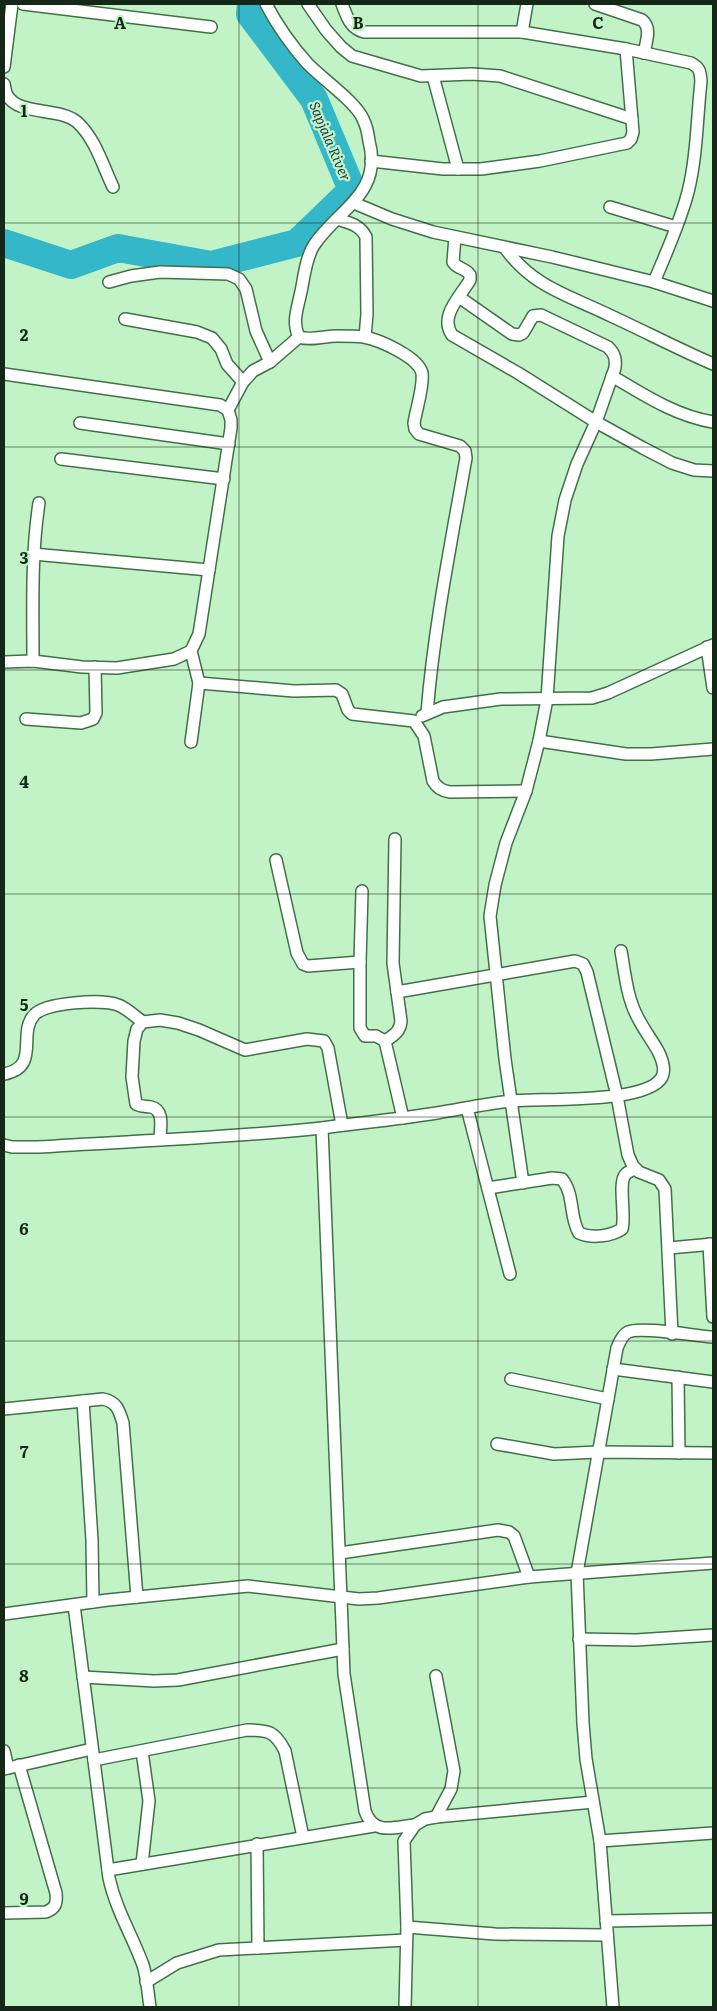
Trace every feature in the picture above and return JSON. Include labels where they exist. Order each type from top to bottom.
[{"type":"street","points":[[4,67],[6,21],[12,4]]},
{"type":"street","points":[[23,4],[211,27]]},
{"type":"street","points":[[266,4],[283,33],[306,62],[327,83],[350,101],[362,117],[370,143],[371,161],[369,176],[363,191],[313,247],[306,266],[295,318],[296,330],[299,336],[305,339],[336,336],[364,337],[386,344],[412,359],[419,366],[422,374],[414,418],[414,429],[419,434],[460,446],[465,450],[466,458],[437,621],[427,713]]},
{"type":"street","points":[[308,4],[336,41],[352,56],[420,76],[472,74],[500,76],[632,119]]},
{"type":"street","points":[[342,4],[349,22],[356,30],[364,32],[522,32],[626,49],[691,63],[700,70],[701,81],[694,159],[688,192],[654,282]]},
{"type":"street","points":[[522,32],[527,4]]},
{"type":"street","points":[[595,4],[642,20],[647,24],[648,30],[644,53]]},
{"type":"street","points":[[371,161],[458,169],[481,169],[619,146],[626,143],[631,138],[632,119],[626,49]]},
{"type":"street","points":[[433,76],[458,169]]},
{"type":"street","points":[[4,84],[7,96],[16,105],[61,114],[76,120],[86,131],[114,187]]},
{"type":"street","points":[[354,203],[392,219],[455,237],[654,282],[713,301]]},
{"type":"street","points":[[610,207],[676,227]]},
{"type":"street","points":[[338,219],[358,226],[366,237],[367,314],[364,337]]},
{"type":"street","points":[[455,237],[453,262],[455,266],[467,271],[470,275],[470,280],[447,316],[448,329],[452,335],[518,373],[596,422],[672,463],[694,470],[713,471]]},
{"type":"street","points":[[505,248],[516,263],[546,287],[713,364]]},
{"type":"street","points":[[109,282],[131,276],[160,272],[228,274],[239,279],[246,289],[256,331],[270,362]]},
{"type":"street","points":[[459,297],[515,336],[522,333],[533,316],[540,315],[608,347],[614,352],[616,360],[596,422],[577,464],[565,500],[558,536],[547,699],[540,741],[526,791],[506,844],[495,885],[490,916],[505,1059],[523,1182]]},
{"type":"street","points":[[125,319],[197,332],[212,338],[221,349],[227,364],[243,382]]},
{"type":"street","points":[[228,410],[243,382],[254,371],[270,362],[299,336]]},
{"type":"street","points":[[4,374],[220,405],[228,410],[231,420],[224,480],[199,634],[191,651],[199,683],[191,742]]},
{"type":"street","points":[[612,376],[674,411],[699,420],[713,422]]},
{"type":"street","points":[[80,423],[229,444]]},
{"type":"street","points":[[61,459],[224,480]]},
{"type":"street","points":[[34,661],[33,554],[39,503]]},
{"type":"street","points":[[33,554],[208,570]]},
{"type":"street","points":[[199,683],[294,691],[336,690],[342,694],[348,710],[352,714],[414,721],[427,713],[443,707],[501,699],[592,698],[608,693],[710,646],[713,688]]},
{"type":"street","points":[[4,662],[34,661],[117,668],[174,659],[191,651]]},
{"type":"street","points":[[26,719],[81,723],[93,719],[96,713],[95,667]]},
{"type":"street","points":[[414,721],[424,736],[433,781],[436,787],[442,791],[526,791]]},
{"type":"street","points":[[540,741],[626,754],[712,751]]},
{"type":"street","points":[[385,1041],[400,1029],[401,1021],[394,962],[393,933],[395,838]]},
{"type":"street","points":[[276,860],[297,953],[303,964],[308,966],[360,962]]},
{"type":"street","points":[[362,891],[360,1028],[365,1036],[376,1036],[385,1041],[403,1118]]},
{"type":"street","points":[[4,1144],[12,1147],[37,1147],[322,1128],[512,1101],[617,1096],[643,1090],[657,1084],[663,1075],[663,1064],[631,1002],[621,951]]},
{"type":"street","points":[[397,992],[575,961],[583,964],[587,972],[617,1096],[628,1155],[635,1169],[659,1180],[665,1188],[672,1334]]},
{"type":"street","points":[[4,1074],[14,1072],[21,1067],[24,1061],[30,1024],[34,1015],[42,1010],[87,1002],[106,1002],[119,1006],[143,1022],[160,1020],[178,1023],[245,1050],[307,1039],[324,1041],[328,1048],[342,1125]]},
{"type":"street","points":[[143,1022],[137,1029],[134,1041],[132,1077],[134,1100],[139,1106],[158,1110],[160,1114],[160,1139]]},
{"type":"street","points":[[467,1108],[510,1274]]},
{"type":"street","points":[[322,1128],[346,1697],[365,1811],[368,1819],[374,1826]]},
{"type":"street","points":[[488,1188],[552,1178],[562,1180],[568,1186],[575,1226],[579,1233],[592,1236],[616,1233],[622,1229],[624,1213],[622,1181],[624,1176],[635,1169]]},
{"type":"street","points":[[669,1248],[711,1244],[713,1317]]},
{"type":"street","points":[[613,2007],[600,1842],[583,1723],[577,1573],[613,1368],[617,1348],[622,1338],[628,1332],[640,1330],[713,1337]]},
{"type":"street","points":[[613,1368],[713,1382]]},
{"type":"street","points":[[678,1377],[680,1453]]},
{"type":"street","points":[[511,1379],[608,1399]]},
{"type":"street","points":[[4,1410],[104,1398],[113,1401],[119,1409],[123,1423],[137,1597]]},
{"type":"street","points":[[83,1401],[92,1540],[93,1602]]},
{"type":"street","points":[[497,1444],[554,1454],[598,1452],[713,1453]]},
{"type":"street","points":[[340,1553],[498,1530],[509,1532],[514,1536],[528,1577]]},
{"type":"street","points":[[4,1614],[93,1602],[248,1586],[359,1599],[378,1598],[528,1577],[713,1563]]},
{"type":"street","points":[[74,1605],[108,1870],[118,1911],[144,1968],[150,2007]]},
{"type":"street","points":[[580,1640],[636,1640],[713,1635]]},
{"type":"street","points":[[83,1677],[178,1680],[343,1649]]},
{"type":"street","points":[[436,1676],[454,1771],[451,1789],[436,1817]]},
{"type":"street","points":[[4,1751],[6,1768],[93,1755],[142,1751],[247,1730],[262,1730],[279,1738],[285,1751],[303,1837]]},
{"type":"street","points":[[142,1751],[149,1800],[142,1864]]},
{"type":"street","points":[[4,1912],[46,1912],[52,1909],[57,1902],[19,1765]]},
{"type":"street","points":[[108,1870],[374,1826],[383,1829],[415,1825],[425,1819],[436,1817],[593,1802]]},
{"type":"street","points":[[405,2007],[407,1927],[404,1841],[415,1825]]},
{"type":"street","points":[[600,1842],[713,1833]]},
{"type":"street","points":[[257,1844],[258,1948]]},
{"type":"street","points":[[606,1921],[713,1919]]},
{"type":"street","points":[[407,1927],[495,1934],[607,1935]]},
{"type":"street","points":[[146,1982],[177,1964],[219,1950],[406,1940]]},
{"type":"waterway","name":"Sapjala River","points":[[4,243],[71,265],[118,248],[211,265],[297,243],[352,190],[314,99],[250,14],[251,4]]}]
